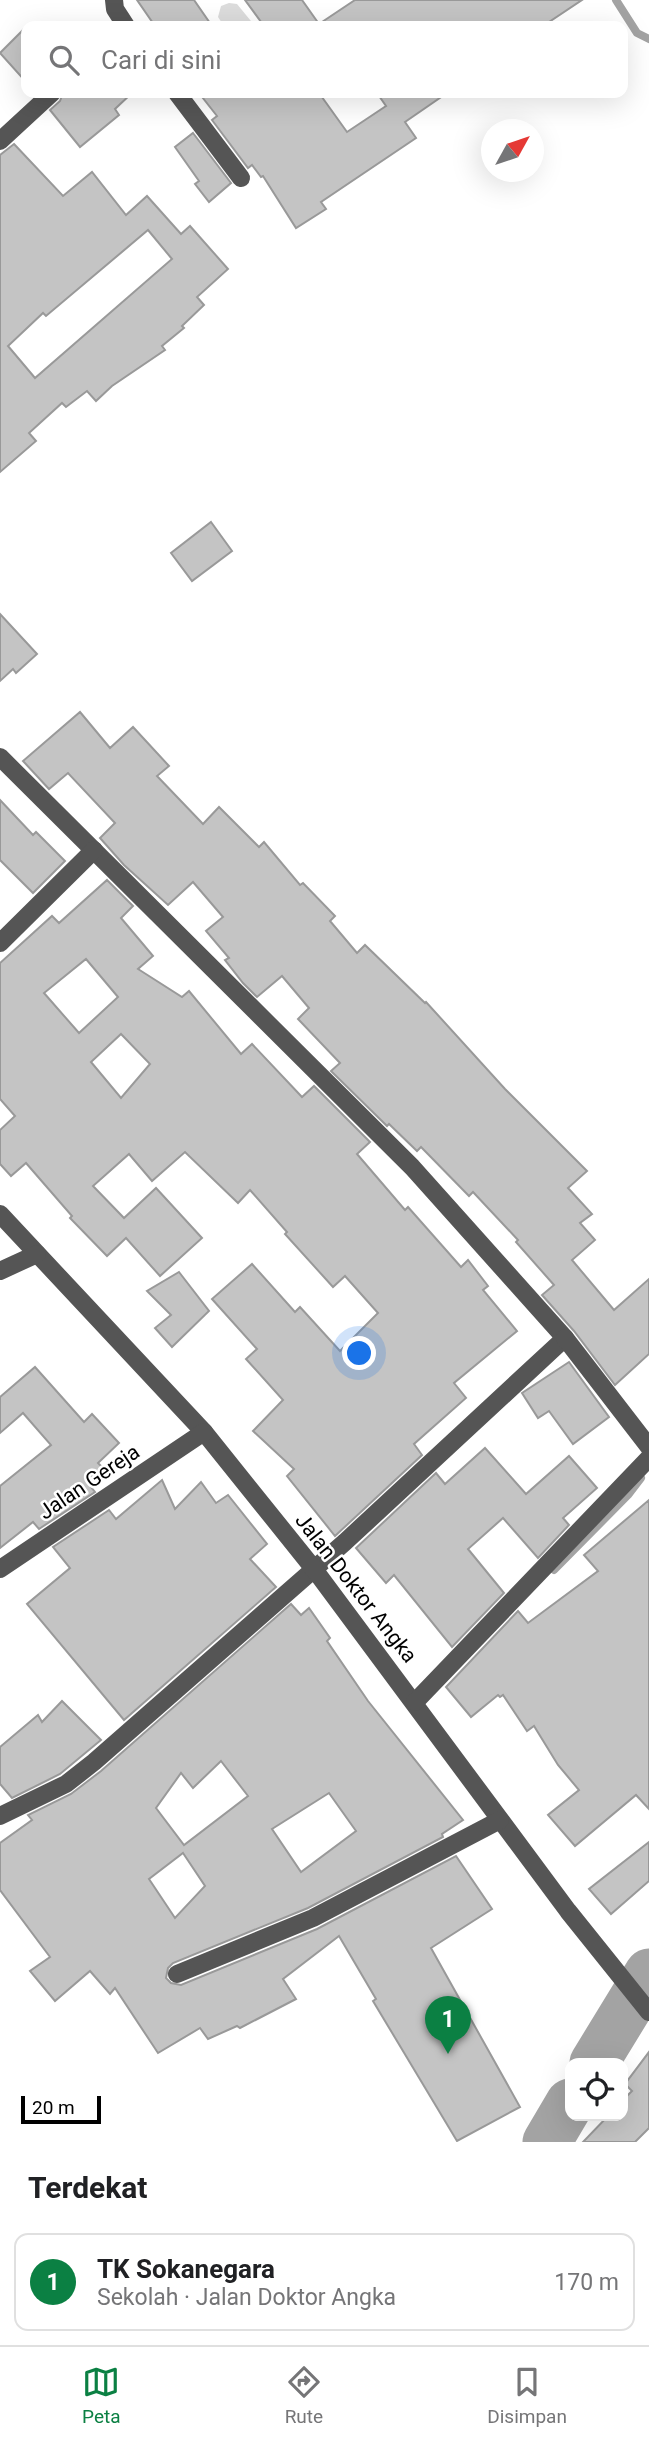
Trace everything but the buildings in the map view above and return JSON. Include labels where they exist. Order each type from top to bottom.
[{"type":"street","points":[[114,0],[115,9],[123,21]]},
{"type":"street","points":[[0,141],[47,98]]},
{"type":"street","points":[[181,98],[241,178]]},
{"type":"street","points":[[0,757],[412,1167],[565,1338],[649,1447]]},
{"type":"street","points":[[0,943],[94,850]]},
{"type":"street","name":"Jalan Doktor Angka","points":[[0,1214],[204,1432],[314,1569],[568,1911],[649,2012]]},
{"type":"street","points":[[0,1271],[37,1255]]},
{"type":"street","points":[[0,1816],[66,1784],[94,1762],[314,1569],[565,1338]]},
{"type":"street","name":"Jalan Gereja","points":[[0,1569],[204,1432]]},
{"type":"street","points":[[415,1702],[649,1458]]},
{"type":"street","points":[[177,1974],[313,1918],[500,1820]]},
{"type":"shaded area","points":[[237,4],[251,21],[221,21],[218,17],[221,6]]},
{"type":"waterway","points":[[616,0],[637,33],[649,39]]},
{"type":"waterway","points":[[554,1570],[628,1495],[641,1478]]},
{"type":"waterway","points":[[597,2058],[649,1973]]},
{"type":"waterway","points":[[547,2142],[565,2111]]},
{"type":"place","name":"TK Sokanegara","points":[[448,2054]]}]
